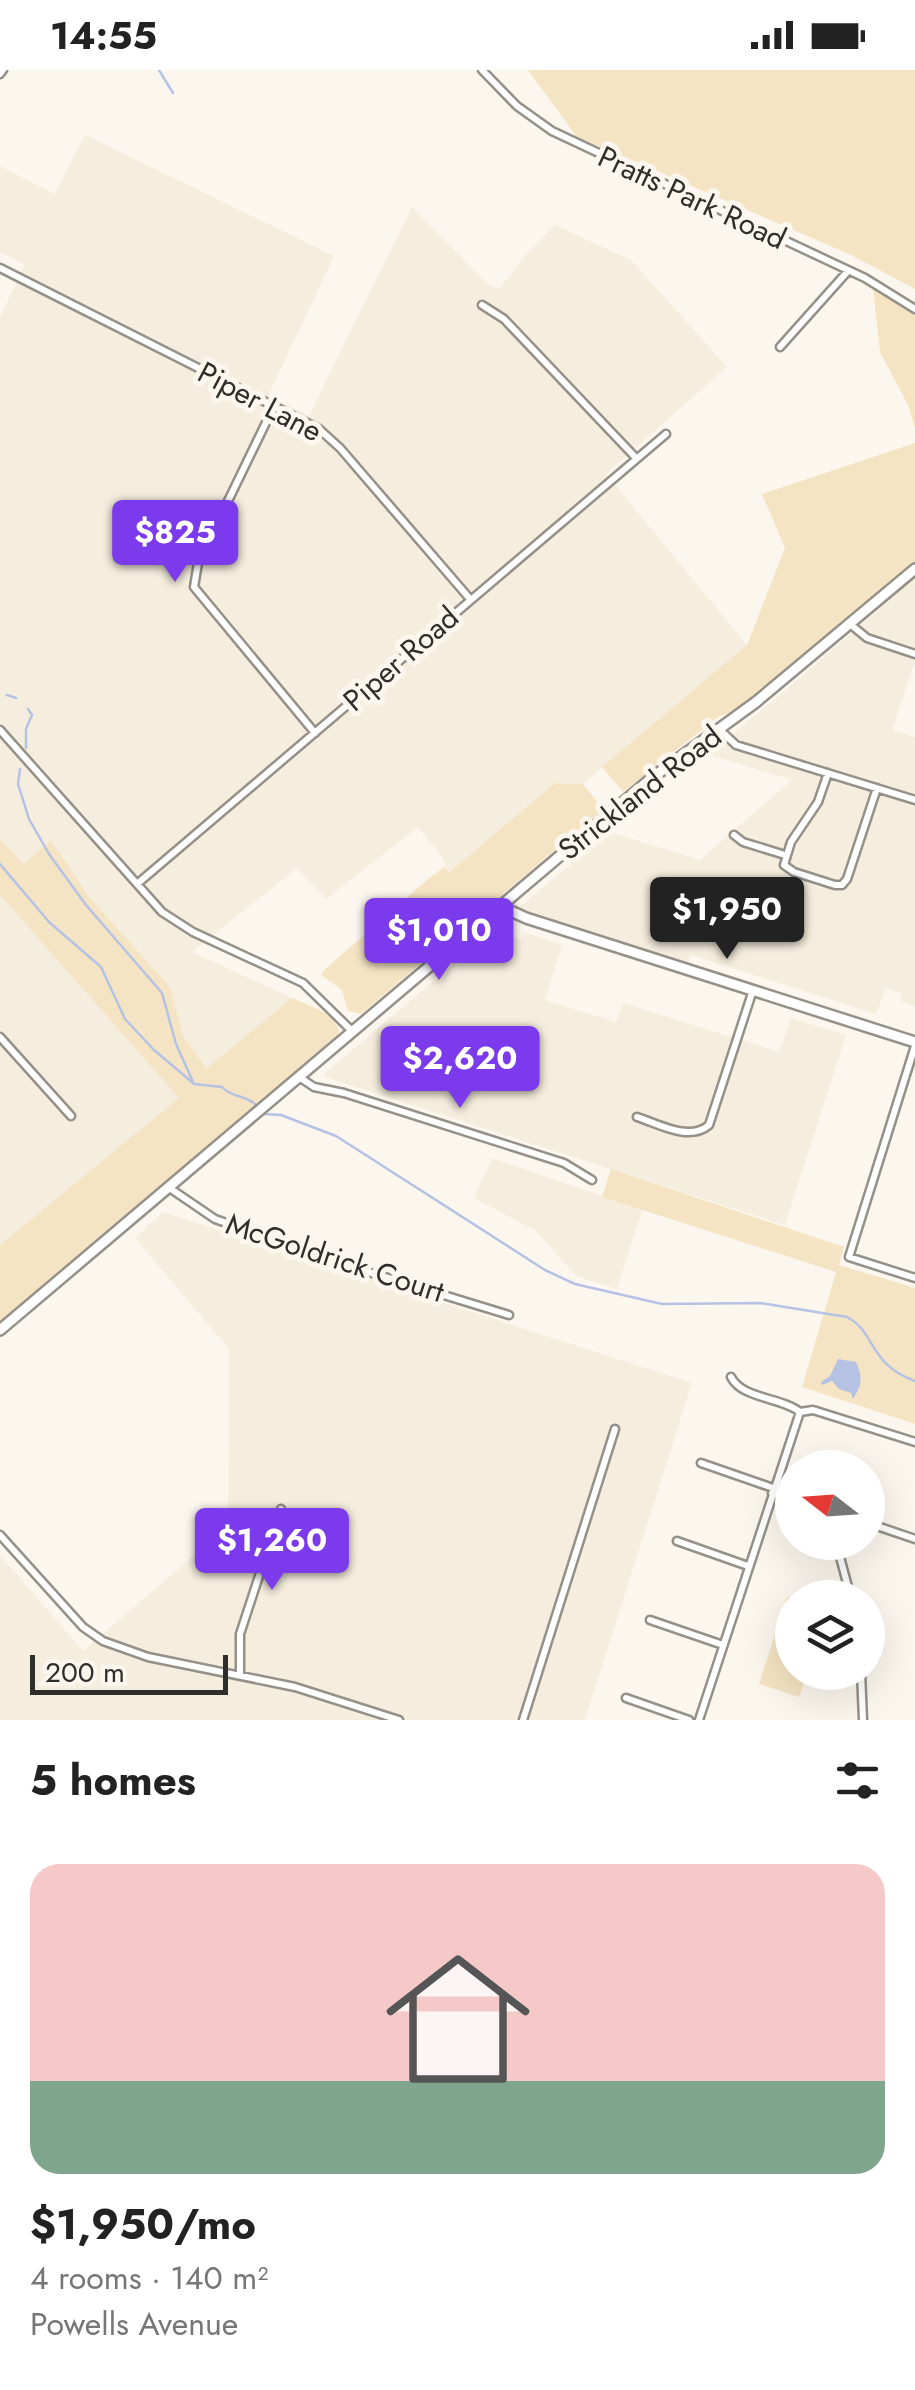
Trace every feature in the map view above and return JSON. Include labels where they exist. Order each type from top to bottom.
[{"type":"main road","name":"Strickland Road","points":[[0,1330],[653,778],[850,624],[915,568]]},
{"type":"main road","points":[[500,906],[526,918],[915,1044]]},
{"type":"street","name":"Pratts Park Road","points":[[482,70],[517,106],[561,136],[848,271],[915,309]]},
{"type":"street","name":"Piper Lane","points":[[0,268],[312,425],[334,442],[470,599]]},
{"type":"street","points":[[780,347],[848,271]]},
{"type":"street","points":[[482,305],[504,319],[636,458]]},
{"type":"street","points":[[274,406],[198,563],[194,587],[200,599],[315,733]]},
{"type":"street","name":"Piper Road","points":[[137,884],[666,434]]},
{"type":"street","points":[[850,624],[867,638],[915,654]]},
{"type":"street","points":[[719,729],[736,745],[915,800]]},
{"type":"street","points":[[0,730],[155,906],[176,923],[309,987],[352,1032]]},
{"type":"street","points":[[828,773],[818,802],[786,855],[784,866],[789,870],[842,885],[877,788]]},
{"type":"street","points":[[734,835],[786,855]]},
{"type":"street","points":[[637,1117],[688,1133],[706,1128],[714,1115],[753,990]]},
{"type":"street","points":[[0,1036],[71,1116]]},
{"type":"street","points":[[915,1044],[849,1257],[915,1278]]},
{"type":"street","points":[[299,1077],[314,1087],[564,1163],[592,1180]]},
{"type":"street","name":"McGoldrick Court","points":[[168,1187],[215,1219],[509,1316]]},
{"type":"street","points":[[731,1377],[739,1388],[800,1412],[816,1410],[915,1442]]},
{"type":"street","points":[[701,1719],[800,1412]]},
{"type":"street","points":[[523,1720],[615,1429]]},
{"type":"street","points":[[701,1463],[773,1490]]},
{"type":"street","points":[[240,1674],[240,1634],[280,1510]]},
{"type":"street","points":[[885,1529],[915,1539]]},
{"type":"street","points":[[0,1536],[83,1627],[103,1641],[148,1657],[295,1686],[399,1720]]},
{"type":"street","points":[[677,1541],[748,1566]]},
{"type":"street","points":[[650,1620],[724,1645]]},
{"type":"street","points":[[862,1690],[863,1720]]},
{"type":"street","points":[[626,1698],[689,1720]]},
{"type":"shaded area","points":[[528,70],[915,70],[915,289],[851,255],[576,136]]},
{"type":"shaded area","points":[[85,135],[334,256],[268,396],[309,416],[412,207],[486,283],[499,289],[555,225],[631,260],[727,367],[606,474],[747,645],[583,784],[555,783],[448,872],[442,857],[418,827],[326,899],[297,868],[192,952],[292,998],[208,1068],[183,1036],[170,987],[89,897],[51,841],[24,864],[0,839],[0,317],[25,264],[0,252],[0,166],[55,194]]},
{"type":"shaded area","points":[[873,288],[915,312],[915,428],[908,405],[880,352]]},
{"type":"shaded area","points":[[915,443],[915,562],[738,710],[718,717],[623,792],[602,767],[747,645],[785,548],[762,494]]},
{"type":"shaded area","points":[[915,578],[915,660],[892,730],[915,737],[915,1006],[900,1001],[902,993],[886,988],[876,1014],[691,955],[688,962],[518,908],[610,832],[700,860],[792,780],[707,754]]},
{"type":"shaded area","points":[[555,783],[583,784],[603,809],[361,1014],[348,1011],[342,990],[321,975],[324,970],[428,879],[444,867],[449,872]]},
{"type":"shaded area","points":[[0,839],[24,864],[51,840],[89,897],[170,987],[183,1036],[207,1068],[292,998],[328,1015],[339,1033],[322,1052],[0,1323],[0,1245],[179,1098],[0,895]]},
{"type":"shaded area","points":[[0,895],[179,1098],[0,1247]]},
{"type":"shaded area","points":[[524,932],[562,945],[545,1000],[616,1022],[623,1003],[779,1052],[791,1018],[846,1035],[785,1225],[325,1077],[484,938],[488,942],[522,938]]},
{"type":"shaded area","points":[[492,1158],[642,1210],[617,1289],[576,1276],[536,1231],[474,1198]]},
{"type":"shaded area","points":[[611,1169],[844,1247],[839,1265],[915,1288],[915,1424],[802,1387],[836,1272],[602,1197]]},
{"type":"shaded area","points":[[163,1212],[692,1383],[585,1720],[0,1720],[0,1555],[83,1651],[228,1526],[229,1349],[135,1238]]},
{"type":"shaded area","points":[[775,1634],[775,1689],[759,1684]]},
{"type":"shaded area","points":[[777,1690],[802,1690],[799,1697]]},
{"type":"water","points":[[838,1359],[856,1362],[860,1381],[853,1399],[851,1393],[839,1389],[832,1381],[822,1385]]},
{"type":"waterway","points":[[159,70],[173,93]]},
{"type":"waterway","points":[[7,695],[16,698]]},
{"type":"waterway","points":[[26,748],[26,729],[32,715],[28,709]]},
{"type":"waterway","points":[[20,769],[18,784],[29,819],[86,905],[162,993],[176,1044],[194,1084],[222,1087],[256,1105]]},
{"type":"waterway","points":[[0,864],[49,922],[101,967],[125,1019],[193,1083]]},
{"type":"waterway","points":[[265,1114],[281,1115],[336,1136],[545,1270],[575,1284],[662,1304],[760,1303],[847,1317],[863,1331],[889,1366],[915,1381]]}]
